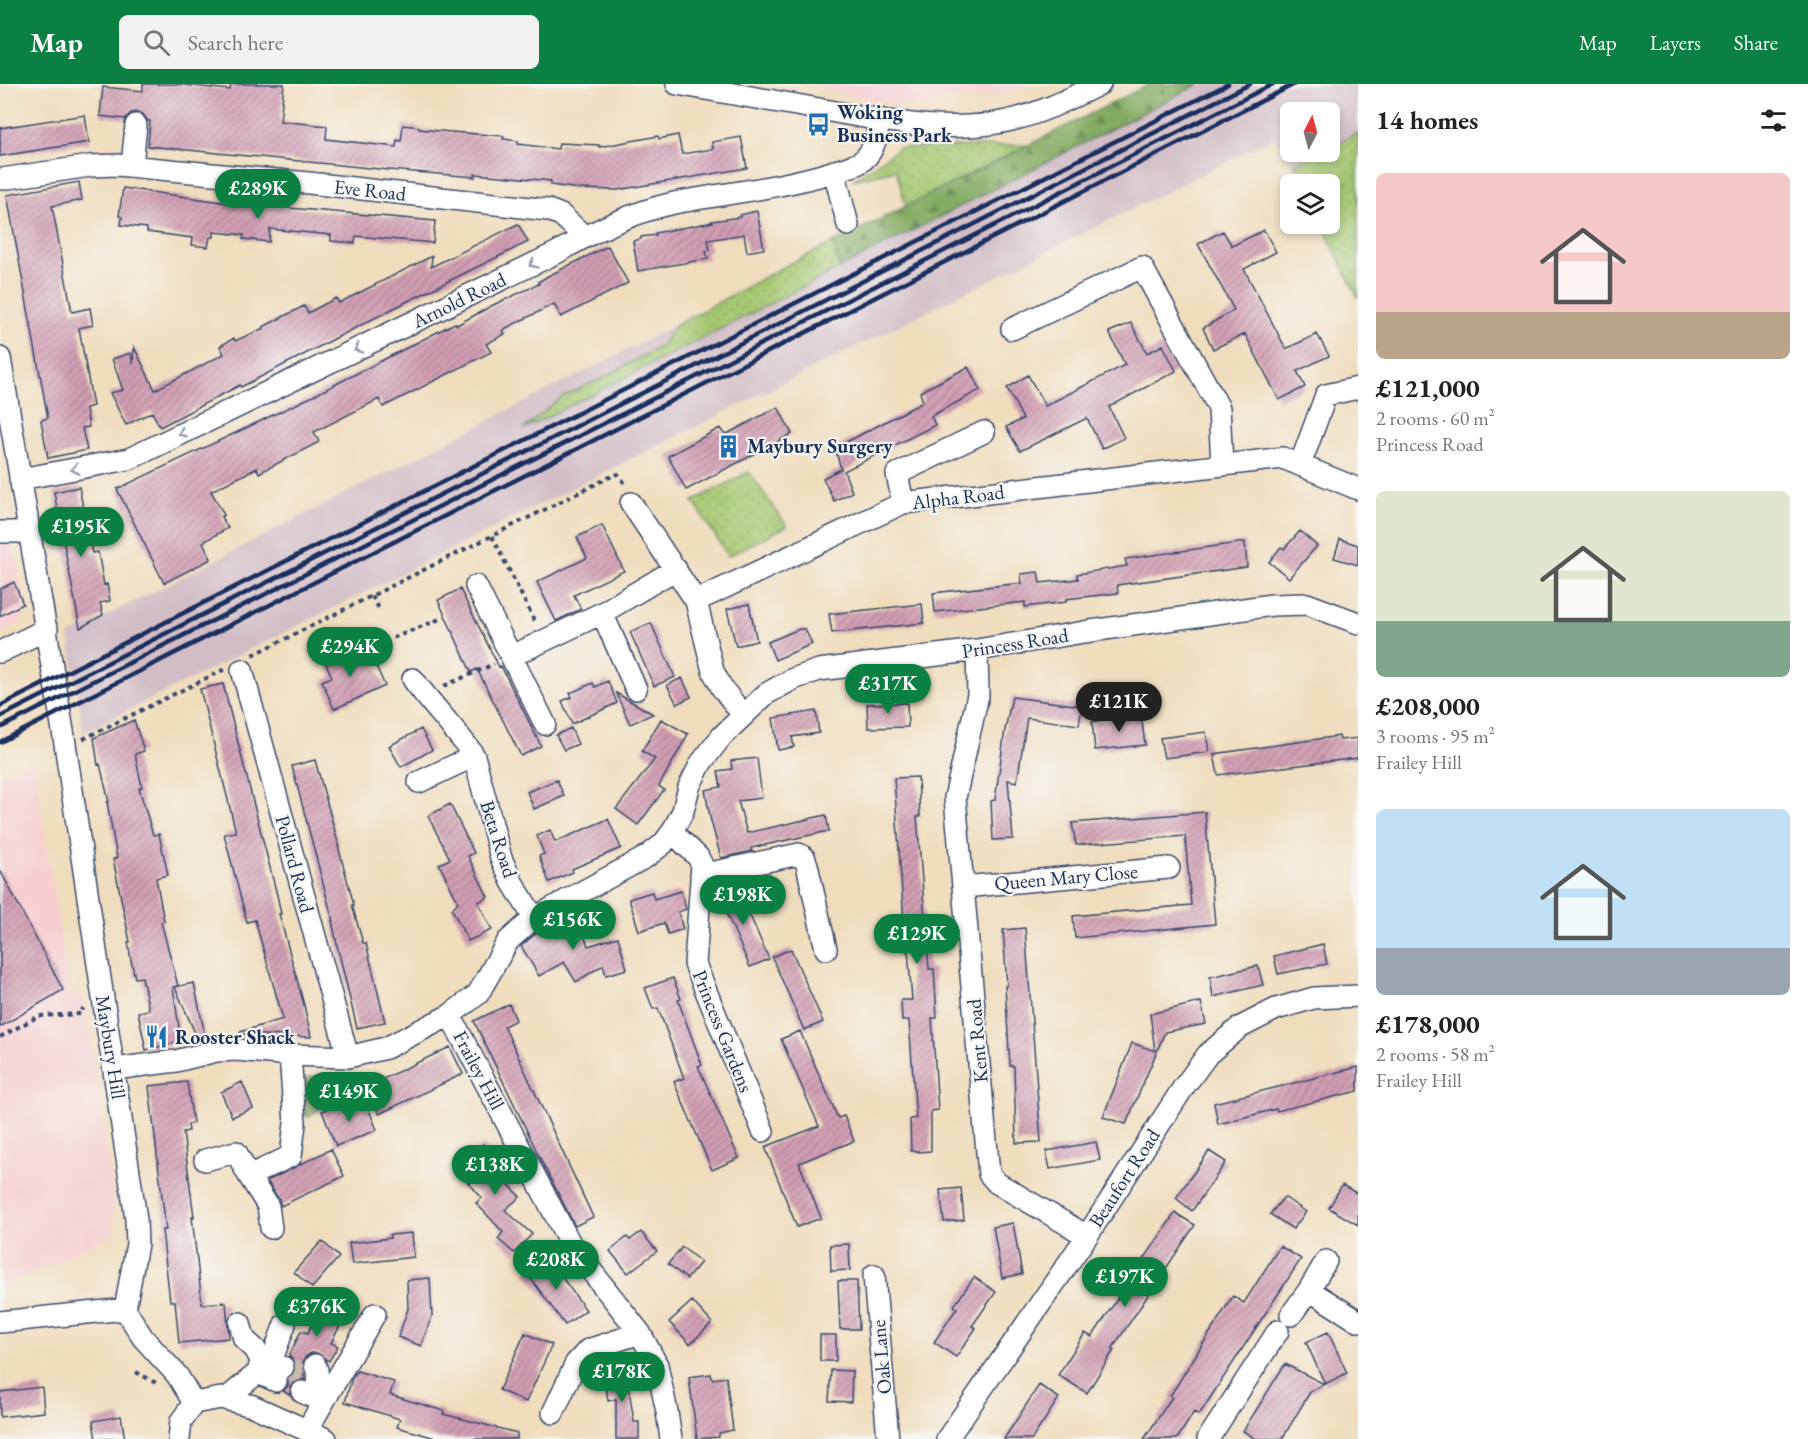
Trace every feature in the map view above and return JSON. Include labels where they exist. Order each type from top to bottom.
[{"type":"street","points":[[677,84],[880,119],[943,127],[1007,121],[1053,107],[1100,84]]},
{"type":"street","name":"Arnold Road","points":[[20,479],[129,459],[624,219],[672,204],[770,187],[857,164],[871,153],[880,119]]},
{"type":"street","points":[[132,166],[136,125]]},
{"type":"street","name":"Eve Road","points":[[2,179],[90,166],[132,166],[309,183],[548,210],[561,215],[585,237]]},
{"type":"street","points":[[834,171],[848,225]]},
{"type":"street","points":[[1011,329],[1142,267],[1219,408],[1222,465]]},
{"type":"street","name":"Maybury Hill","points":[[0,358],[20,479],[15,532],[46,629],[137,1233],[136,1255],[125,1309]]},
{"type":"street","points":[[1300,465],[1326,395],[1358,388]]},
{"type":"street","points":[[903,503],[897,474],[984,432]]},
{"type":"street","name":"Alpha Road","points":[[696,601],[903,503],[1282,458],[1358,489]]},
{"type":"street","points":[[631,503],[696,601],[713,671],[722,688],[743,715]]},
{"type":"street","points":[[512,656],[602,613],[676,568]]},
{"type":"street","points":[[476,586],[545,724]]},
{"type":"street","name":"Princess Road","points":[[114,1069],[236,1050],[348,1058],[386,1048],[450,1015],[478,994],[508,941],[534,918],[646,857],[663,844],[683,812],[689,787],[701,764],[722,735],[766,694],[793,679],[819,670],[976,650],[1272,605],[1307,604],[1358,623]]},
{"type":"street","points":[[602,613],[636,689]]},
{"type":"street","points":[[0,652],[46,629]]},
{"type":"street","name":"Kent Road","points":[[976,650],[978,695],[955,798],[989,1174],[997,1183],[1087,1236]]},
{"type":"street","name":"Pollard Road","points":[[241,664],[348,1058]]},
{"type":"street","name":"Beta Road","points":[[418,687],[474,756],[501,858],[509,877],[534,918]]},
{"type":"street","points":[[419,782],[474,756]]},
{"type":"street","name":"Princess Gardens","points":[[672,832],[698,857],[702,865],[695,964],[763,1131]]},
{"type":"street","points":[[701,875],[800,854],[807,865],[826,949]]},
{"type":"street","name":"Queen Mary Close","points":[[963,886],[1169,868]]},
{"type":"street","name":"Beaufort Road","points":[[947,1439],[1087,1236],[1183,1088],[1208,1054],[1239,1028],[1276,1009],[1314,998],[1358,996]]},
{"type":"street","name":"Frailey Hill","points":[[450,1015],[571,1245],[640,1333],[657,1365],[671,1439]]},
{"type":"street","points":[[249,1176],[291,1156],[295,1123],[290,1055]]},
{"type":"street","points":[[205,1160],[236,1152],[268,1206],[271,1228]]},
{"type":"street","points":[[1211,1435],[1284,1323],[1309,1290],[1326,1261]]},
{"type":"street","name":"Oak Lane","points":[[874,1275],[888,1439]]},
{"type":"street","points":[[1309,1290],[1358,1321]]},
{"type":"street","points":[[0,1322],[125,1309],[143,1338],[177,1375],[194,1403]]},
{"type":"street","points":[[307,1430],[316,1385],[375,1314]]},
{"type":"street","points":[[240,1323],[244,1339],[255,1349],[261,1360],[275,1365]]},
{"type":"street","points":[[226,1399],[275,1365],[285,1324]]},
{"type":"street","points":[[553,1413],[576,1363],[588,1350],[640,1333]]},
{"type":"street","points":[[179,1439],[181,1421],[194,1403],[221,1398],[253,1406],[326,1439]]},
{"type":"path","points":[[77,742],[241,664],[618,474],[637,498],[631,503]]},
{"type":"path","points":[[492,536],[545,641]]},
{"type":"path","points":[[372,596],[379,609]]},
{"type":"path","points":[[393,638],[440,619]]},
{"type":"path","points":[[418,687],[512,656]]},
{"type":"path","points":[[0,1036],[39,1016],[81,1014],[88,1001],[103,999]]},
{"type":"shaded area","name":"Woking Business Park","points":[[800,84],[1029,84],[1003,94],[900,107]]},
{"type":"shaded area","points":[[1150,84],[1358,84],[1358,133],[1340,142],[1340,102],[1280,102],[1280,143],[1276,137],[83,733],[69,635],[833,243]]},
{"type":"shaded area","points":[[0,532],[11,532],[25,602],[24,614],[19,624],[0,634]]},
{"type":"shaded area","points":[[33,760],[70,997],[85,996],[114,1204],[111,1235],[0,1288],[0,776]]},
{"type":"green space","points":[[1150,84],[1199,84],[840,268],[833,243]]},
{"type":"green space","points":[[1358,133],[1358,298],[1327,234],[1340,234],[1340,174],[1299,174],[1294,164],[1298,162],[1340,162],[1340,142]]},
{"type":"green space","points":[[1029,145],[906,207],[896,170],[853,180],[899,148]]},
{"type":"green space","points":[[833,243],[840,268],[522,430],[562,397],[603,378],[661,346],[674,326]]},
{"type":"green space","points":[[749,472],[787,526],[728,556],[693,501]]},
{"type":"green space","points":[[309,1077],[352,1078],[347,1097],[321,1107],[308,1118],[302,1109],[303,1083]]},
{"type":"building","points":[[143,84],[175,84],[230,90],[231,84],[284,84],[280,121],[327,126],[326,139],[396,147],[397,140],[401,141],[403,125],[419,127],[419,129],[504,136],[503,139],[518,141],[518,144],[558,149],[559,143],[599,145],[599,147],[658,136],[659,139],[678,135],[682,154],[713,149],[712,142],[741,137],[747,168],[617,190],[580,189],[551,185],[551,181],[475,174],[475,177],[389,170],[148,146],[150,121],[143,114],[131,113],[125,119],[100,116],[103,87],[143,91]]},
{"type":"building","points":[[85,115],[89,142],[0,156],[0,128]]},
{"type":"building","points":[[79,182],[82,200],[52,206],[72,312],[90,308],[93,325],[79,328],[93,406],[86,408],[89,427],[82,428],[87,450],[48,458],[41,420],[48,418],[7,195]]},
{"type":"building","points":[[123,188],[222,202],[435,221],[433,243],[356,236],[355,243],[331,241],[331,235],[270,229],[269,242],[243,239],[244,235],[214,232],[214,237],[210,237],[208,247],[192,245],[193,238],[147,232],[147,228],[121,225],[122,217],[119,216]]},
{"type":"building","points":[[757,211],[764,249],[747,252],[744,234],[708,240],[710,250],[706,251],[708,259],[638,271],[633,241],[641,237],[656,235],[655,233],[740,217],[740,215]]},
{"type":"building","points":[[518,224],[528,242],[160,427],[152,412],[126,425],[110,393],[123,390],[112,359],[131,353],[133,364],[134,347],[155,390],[224,354],[220,346],[234,338],[235,341],[264,328],[304,306],[308,313],[336,298],[339,303],[432,256],[431,267]]},
{"type":"building","points":[[1264,230],[1276,252],[1244,269],[1286,349],[1317,334],[1329,356],[1297,371],[1305,387],[1279,400],[1245,334],[1213,349],[1203,328],[1234,310],[1198,244],[1223,231],[1232,246]]},
{"type":"building","points":[[608,246],[628,283],[561,317],[554,304],[506,328],[503,331],[505,334],[486,344],[491,352],[383,407],[379,399],[314,432],[319,442],[259,473],[257,468],[211,491],[228,528],[203,542],[211,559],[164,583],[117,489],[309,398],[455,323],[457,325]]},
{"type":"building","points":[[1131,323],[1147,353],[1163,345],[1176,371],[1109,407],[1124,438],[1102,449],[1087,418],[1020,451],[1006,427],[1023,419],[1007,388],[1028,375],[1045,406],[1125,365],[1109,332]]},
{"type":"building","points":[[968,367],[980,390],[931,416],[935,425],[844,471],[852,492],[834,501],[823,478],[841,469],[835,448],[923,402],[920,392]]},
{"type":"building","name":"Maybury Surgery","points":[[778,407],[792,434],[686,490],[668,456],[720,428],[725,435]]},
{"type":"building","points":[[79,487],[92,553],[98,552],[104,585],[107,584],[110,601],[100,603],[103,615],[80,628],[54,492]]},
{"type":"building","points":[[602,525],[624,571],[574,595],[581,609],[556,621],[537,582],[587,558],[577,537]]},
{"type":"building","points":[[1300,531],[1317,546],[1289,578],[1269,562],[1281,547],[1284,549]]},
{"type":"building","points":[[1340,539],[1358,545],[1358,565],[1334,558]]},
{"type":"building","points":[[1245,542],[1247,567],[1117,585],[1118,593],[1066,599],[1066,602],[1025,607],[1025,602],[935,612],[933,593],[1022,583],[1021,574],[1038,572],[1040,583],[1078,579],[1077,574],[1127,566],[1125,559]]},
{"type":"building","points":[[14,582],[23,604],[0,616],[0,589]]},
{"type":"building","points":[[460,589],[541,746],[521,756],[477,669],[471,672],[438,600]]},
{"type":"building","points":[[749,604],[757,641],[736,646],[727,609]]},
{"type":"building","points":[[922,604],[924,623],[832,633],[829,614]]},
{"type":"building","points":[[651,623],[675,677],[654,686],[630,632]]},
{"type":"building","points":[[799,629],[805,629],[812,644],[775,660],[768,642]]},
{"type":"building","points":[[348,646],[357,664],[372,657],[385,686],[334,709],[322,681],[332,677],[323,657]]},
{"type":"building","points":[[682,678],[691,697],[677,704],[667,685]]},
{"type":"building","points":[[608,681],[617,703],[572,724],[562,701],[572,697],[570,693],[593,683],[595,687]]},
{"type":"building","points":[[223,684],[311,1037],[241,1034],[240,1032],[283,1019],[255,920],[247,922],[224,834],[236,832],[200,689]]},
{"type":"building","points":[[616,693],[653,714],[630,724]]},
{"type":"building","points":[[1012,697],[1082,706],[1079,725],[1027,718],[1017,782],[1008,780],[1013,839],[993,840],[991,801],[995,800]]},
{"type":"building","points":[[907,703],[908,727],[868,728],[867,704]]},
{"type":"building","points":[[816,711],[819,733],[792,737],[794,747],[778,750],[773,718]]},
{"type":"building","points":[[1141,714],[1145,745],[1095,750],[1092,722]]},
{"type":"building","points":[[661,719],[688,734],[659,786],[664,790],[638,825],[616,809],[655,759],[642,751]]},
{"type":"building","points":[[134,720],[144,751],[135,754],[142,787],[139,788],[153,835],[159,834],[168,875],[156,878],[164,921],[161,922],[178,986],[173,987],[181,1041],[146,1050],[138,1012],[149,1010],[142,977],[135,978],[131,960],[128,942],[130,942],[113,859],[117,858],[107,802],[109,802],[100,764],[98,765],[94,738]]},
{"type":"building","points":[[571,728],[578,744],[564,750],[556,735]]},
{"type":"building","points":[[421,729],[432,750],[401,767],[389,746]]},
{"type":"building","points":[[1206,732],[1209,752],[1164,758],[1160,738]]},
{"type":"building","points":[[1339,736],[1340,740],[1358,738],[1358,758],[1218,775],[1214,754]]},
{"type":"building","points":[[757,758],[762,798],[738,801],[747,833],[826,815],[829,831],[751,848],[752,851],[721,858],[705,790],[721,787],[718,771],[732,769],[731,761]]},
{"type":"building","points":[[315,760],[354,905],[352,905],[363,943],[366,943],[385,1022],[357,1028],[333,921],[292,766]]},
{"type":"building","points":[[918,777],[920,817],[917,817],[929,969],[934,969],[937,1018],[932,1018],[938,1110],[931,1111],[931,1151],[918,1152],[911,1151],[910,1119],[916,1118],[909,1020],[902,1021],[901,1000],[912,1000],[908,951],[906,951],[894,778]]},
{"type":"building","points":[[557,780],[564,796],[534,809],[527,792]]},
{"type":"building","points":[[450,804],[474,853],[468,856],[488,897],[478,902],[492,930],[468,941],[452,909],[458,902],[439,864],[450,859],[428,816]]},
{"type":"building","points":[[1205,812],[1215,924],[1075,938],[1073,916],[1191,905],[1185,836],[1076,845],[1072,823]]},
{"type":"building","points":[[608,819],[621,848],[572,869],[573,872],[549,882],[539,856],[544,854],[537,836],[550,830],[555,842]]},
{"type":"building","points":[[0,870],[63,990],[0,1027]]},
{"type":"building","points":[[737,886],[769,959],[750,967],[718,894]]},
{"type":"building","points":[[681,891],[686,909],[678,912],[683,929],[668,934],[664,923],[639,931],[629,899],[652,892],[654,899]]},
{"type":"building","points":[[577,915],[588,946],[618,937],[627,969],[606,975],[603,965],[576,982],[564,962],[539,976],[521,946],[544,929]]},
{"type":"building","points":[[1025,928],[1041,1142],[1016,1143],[1014,1066],[1010,1066],[1003,930]]},
{"type":"building","points":[[1323,944],[1327,964],[1278,974],[1274,956]]},
{"type":"building","points":[[791,949],[823,1022],[804,1030],[772,957]]},
{"type":"building","points":[[1258,966],[1263,985],[1213,997],[1210,977]]},
{"type":"building","points":[[673,978],[681,999],[678,1000],[702,1065],[698,1066],[739,1158],[712,1170],[674,1082],[684,1078],[658,1008],[653,1009],[645,988]]},
{"type":"building","points":[[194,983],[206,1040],[199,1042],[175,987]]},
{"type":"building","points":[[1201,1002],[1206,1024],[1165,1032],[1126,1124],[1103,1117],[1132,1043],[1155,1051],[1150,1014]]},
{"type":"building","points":[[509,1004],[516,1020],[504,1026],[593,1217],[575,1226],[474,1021]]},
{"type":"building","points":[[800,1031],[838,1118],[844,1116],[854,1141],[799,1163],[821,1218],[797,1227],[765,1147],[819,1126],[781,1039]]},
{"type":"building","points":[[450,1047],[463,1074],[379,1114],[366,1087]]},
{"type":"building","points":[[1358,1067],[1358,1091],[1218,1124],[1214,1103]]},
{"type":"building","points":[[187,1082],[193,1123],[188,1124],[189,1131],[183,1132],[202,1304],[226,1302],[229,1338],[179,1343],[175,1301],[170,1301],[162,1230],[166,1230],[149,1086]]},
{"type":"building","points":[[242,1082],[253,1108],[232,1117],[221,1092]]},
{"type":"building","points":[[340,1103],[344,1113],[367,1105],[377,1130],[336,1146],[322,1111]]},
{"type":"building","points":[[1096,1142],[1100,1160],[1050,1169],[1046,1151]]},
{"type":"building","points":[[483,1144],[502,1166],[497,1171],[520,1197],[505,1210],[532,1234],[514,1253],[498,1239],[503,1232],[476,1203],[482,1198],[459,1172],[469,1162],[466,1159]]},
{"type":"building","points":[[331,1149],[344,1176],[281,1206],[267,1181]]},
{"type":"building","points":[[1209,1151],[1226,1162],[1192,1211],[1176,1198]]},
{"type":"building","points":[[1342,1185],[1358,1194],[1358,1225],[1329,1208]]},
{"type":"building","points":[[961,1188],[964,1220],[944,1222],[940,1190]]},
{"type":"building","points":[[1284,1197],[1306,1212],[1293,1229],[1270,1214]]},
{"type":"building","points":[[1175,1213],[1195,1225],[1112,1349],[1114,1350],[1087,1393],[1058,1375],[1085,1333],[1092,1337]]},
{"type":"building","points":[[1013,1223],[1022,1274],[1002,1278],[993,1227]]},
{"type":"building","points":[[641,1232],[657,1251],[628,1273],[610,1251],[627,1237],[630,1240]]},
{"type":"building","points":[[412,1233],[414,1257],[352,1264],[349,1243]]},
{"type":"building","points":[[322,1241],[339,1257],[312,1288],[294,1272]]},
{"type":"building","points":[[849,1244],[850,1270],[831,1271],[830,1245]]},
{"type":"building","points":[[1280,1246],[1301,1259],[1199,1415],[1194,1412],[1177,1439],[1144,1439],[1233,1296],[1244,1303]]},
{"type":"building","points":[[682,1247],[701,1262],[687,1279],[668,1264]]},
{"type":"building","points":[[547,1257],[586,1310],[565,1325],[526,1272]]},
{"type":"building","points":[[974,1277],[996,1292],[972,1326],[976,1328],[956,1357],[934,1342],[957,1308],[954,1306]]},
{"type":"building","points":[[430,1278],[432,1316],[421,1346],[398,1337],[408,1309],[407,1280]]},
{"type":"building","points":[[838,1281],[857,1281],[859,1329],[840,1329]]},
{"type":"building","points":[[322,1298],[348,1310],[331,1343],[338,1346],[329,1361],[317,1353],[311,1353],[305,1357],[302,1364],[305,1380],[300,1379],[294,1382],[290,1387],[290,1395],[283,1391],[288,1386],[288,1378],[296,1369],[295,1362],[289,1356],[301,1331],[308,1333]]},
{"type":"building","points":[[692,1301],[712,1323],[690,1344],[669,1322]]},
{"type":"building","points":[[1328,1332],[1347,1373],[1325,1384],[1306,1342]]},
{"type":"building","points":[[525,1333],[552,1345],[526,1402],[499,1390]]},
{"type":"building","points":[[820,1335],[836,1335],[836,1361],[820,1361]]},
{"type":"building","points":[[625,1363],[634,1422],[639,1422],[639,1439],[616,1439],[616,1399],[608,1401],[605,1380],[601,1374],[604,1374],[603,1369],[612,1373],[616,1372],[616,1364]]},
{"type":"building","points":[[1285,1364],[1324,1384],[1310,1392],[1282,1439],[1256,1439],[1243,1431]]},
{"type":"building","points":[[831,1370],[852,1371],[851,1402],[829,1401]]},
{"type":"building","points":[[357,1371],[394,1382],[390,1395],[444,1411],[443,1414],[517,1433],[517,1439],[439,1439],[397,1427],[400,1419],[345,1402],[352,1378]]},
{"type":"building","points":[[711,1374],[712,1379],[726,1377],[733,1430],[719,1433],[719,1437],[697,1439],[689,1377]]},
{"type":"building","points":[[1039,1385],[1059,1398],[1032,1439],[1004,1439]]},
{"type":"building","points":[[42,1387],[44,1412],[0,1417],[0,1392]]},
{"type":"building","points":[[121,1416],[125,1439],[96,1439],[93,1421]]},
{"type":"tunnel","points":[[283,1367],[309,1377]]},
{"type":"railway","points":[[0,706],[1228,84]]},
{"type":"railway","points":[[0,717],[1250,84]]},
{"type":"railway","points":[[0,728],[1273,84]]},
{"type":"railway","points":[[0,742],[1295,84]]},
{"type":"place","name":"Woking Business Park","points":[[819,124]]},
{"type":"place","name":"Maybury Surgery","points":[[729,446]]},
{"type":"place","name":"Rooster Shack","points":[[157,1037]]}]
